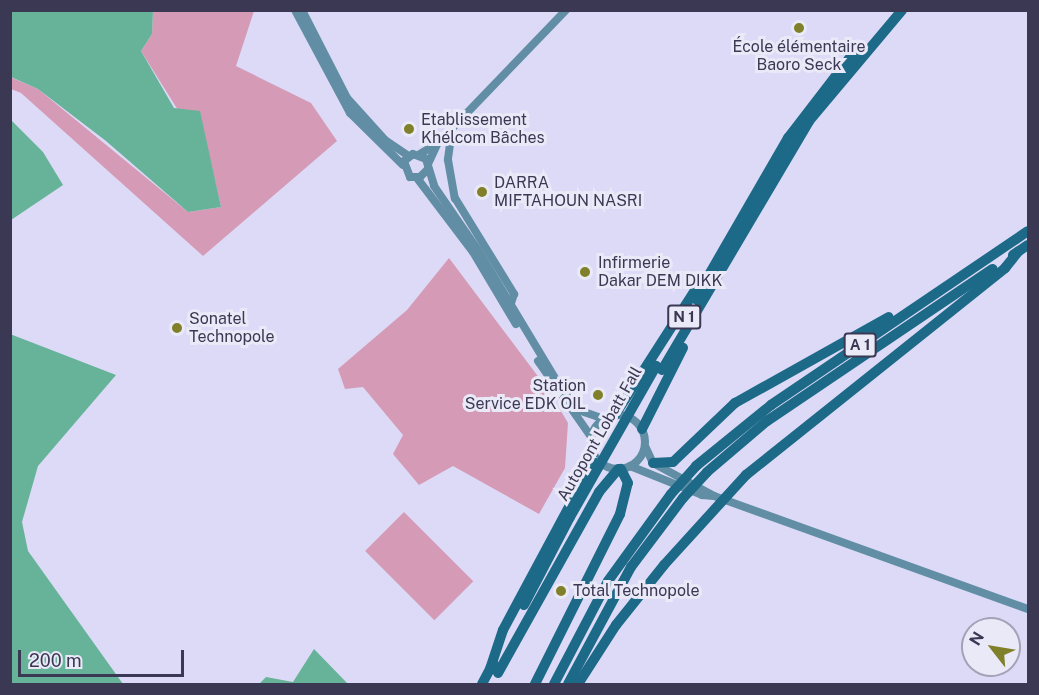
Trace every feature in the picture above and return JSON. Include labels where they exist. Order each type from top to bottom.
[{"type":"highway","points":[[642,429],[716,270],[804,115],[891,10]]},
{"type":"highway","points":[[610,417],[679,311],[716,270],[808,122],[902,10]]},
{"type":"highway","name":"A 1","points":[[554,684],[608,581],[671,494],[696,466],[747,422],[1029,231]]},
{"type":"highway","name":"A 1","points":[[568,684],[631,567],[683,498],[707,472],[767,421],[1029,245]]},
{"type":"highway","points":[[578,684],[622,616],[718,497],[779,446],[1005,268],[1018,252]]},
{"type":"highway","name":"Autopont Lobatt Fall","points":[[494,671],[573,519],[716,270]]},
{"type":"highway","points":[[653,463],[673,462],[720,415],[761,387],[821,359],[910,304],[927,300]]},
{"type":"highway","points":[[493,684],[503,630],[590,468],[593,452]]},
{"type":"highway","points":[[482,684],[494,671],[599,492],[623,468],[628,483],[620,514],[535,684]]},
{"type":"main road","points":[[295,10],[350,113],[404,165],[407,175],[417,178],[473,252],[556,392],[592,438],[593,452],[606,466],[623,468],[702,495],[718,497]]},
{"type":"main road","points":[[302,10],[341,88],[368,124],[409,156],[420,154],[438,143],[566,10]]},
{"type":"main road","points":[[308,10],[341,79],[341,88]]},
{"type":"main road","points":[[452,129],[449,174],[459,208],[514,294],[511,303]]},
{"type":"main road","points":[[417,178],[428,167],[438,143]]},
{"type":"main road","points":[[420,154],[439,193],[511,303],[570,400],[589,416],[629,417],[642,429],[645,445],[653,463],[718,497],[1029,609]]},
{"type":"main road","points":[[404,165],[409,156]]},
{"type":"main road","points":[[439,193],[459,208]]},
{"type":"main road","points":[[592,438],[610,417]]},
{"type":"main road","points":[[623,468],[645,445]]},
{"type":"shaded area","points":[[10,11],[153,11],[152,34],[141,51],[174,108],[200,111],[221,207],[188,212],[106,141],[38,89],[11,77]]},
{"type":"shaded area","points":[[153,11],[254,11],[236,66],[311,103],[337,141],[203,256],[21,93],[11,89],[10,77],[38,89],[188,212],[221,207],[211,163],[141,51],[152,34]]},
{"type":"shaded area","points":[[11,120],[43,152],[63,185],[11,220]]},
{"type":"shaded area","points":[[449,258],[549,391],[568,423],[565,468],[539,514],[453,466],[419,485],[393,454],[403,435],[363,387],[345,389],[338,369],[407,310]]},
{"type":"shaded area","points":[[10,334],[116,375],[38,466],[22,522],[28,551],[123,684],[11,684]]},
{"type":"shaded area","points":[[404,512],[473,581],[434,620],[365,551]]},
{"type":"shaded area","points":[[314,649],[348,684],[259,684],[266,677],[293,682]]},
{"type":"place","name":"École élémentaire Baoro Seck","points":[[799,28]]},
{"type":"place","name":"Etablissement Khélcom Bâches","points":[[409,129]]},
{"type":"place","name":"DARRA MIFTAHOUN NASRI","points":[[482,192]]},
{"type":"place","name":"Infirmerie Dakar DEM DIKK","points":[[585,272]]},
{"type":"place","name":"Sonatel Technopole","points":[[177,328]]},
{"type":"place","name":"Station Service EDK OIL","points":[[598,395]]},
{"type":"place","name":"Total Technopole","points":[[561,591]]}]
